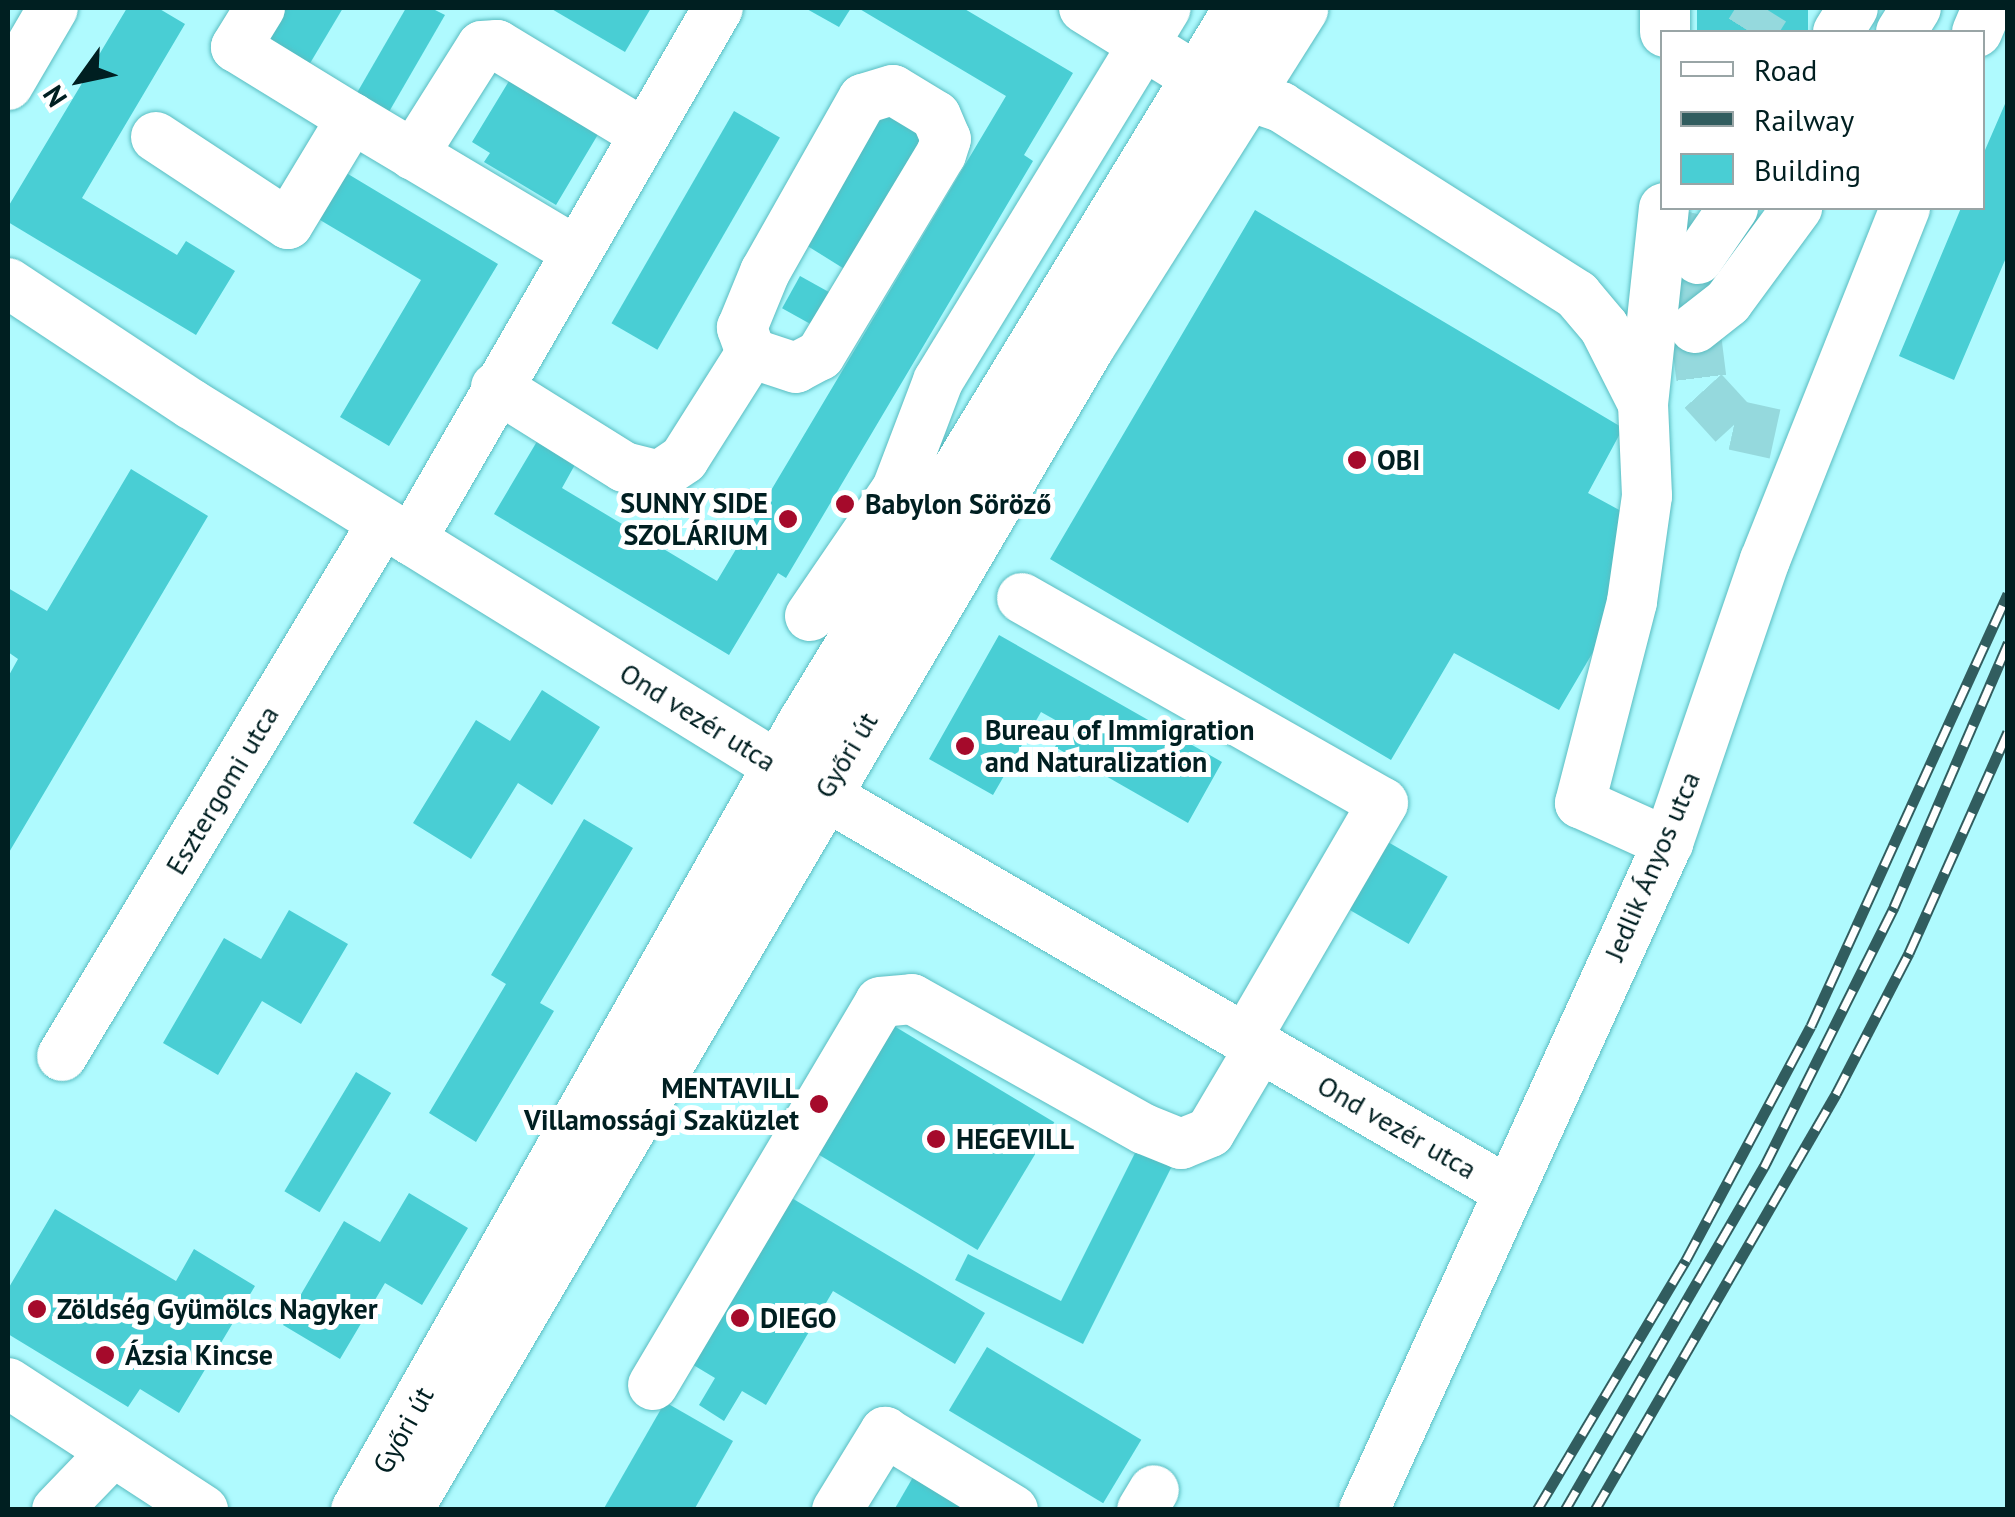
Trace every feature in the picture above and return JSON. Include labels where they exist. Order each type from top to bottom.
[{"type":"main road","name":"Győri út","points":[[1224,87],[1240,8]]},
{"type":"main road","name":"Győri út","points":[[358,1510],[801,781],[1086,347],[1224,87],[1300,8]]},
{"type":"main road","name":"Győri út","points":[[404,1510],[801,781]]},
{"type":"street","points":[[8,85],[53,8]]},
{"type":"street","points":[[260,8],[236,46],[573,250]]},
{"type":"street","name":"Esztergomi utca","points":[[62,1056],[396,532],[496,386],[718,8]]},
{"type":"street","points":[[1084,8],[1155,27],[1224,87],[1280,107],[1577,295],[1604,327],[1642,404]]},
{"type":"street","points":[[1839,30],[1853,8]]},
{"type":"street","points":[[1903,30],[1916,8]]},
{"type":"street","points":[[810,616],[897,488],[938,381],[1155,27]]},
{"type":"street","points":[[413,155],[482,46],[496,45],[643,133]]},
{"type":"street","points":[[893,90],[936,116],[946,139],[941,154],[820,355],[796,368],[751,353],[742,328],[765,272],[863,98],[893,90]]},
{"type":"street","points":[[156,137],[288,224],[352,118]]},
{"type":"street","points":[[1664,210],[1642,404],[1648,462],[1641,556],[1580,803],[1668,843]]},
{"type":"street","points":[[1698,259],[1731,210]]},
{"type":"street","points":[[1695,328],[1728,302],[1796,210]]},
{"type":"street","name":"Jedlik Ányos utca","points":[[1364,1510],[1506,1190],[1668,843],[1797,478],[1837,388],[1904,210]]},
{"type":"street","name":"Ond vezér utca","points":[[8,282],[396,532],[801,781],[1506,1190]]},
{"type":"street","points":[[496,386],[624,466],[659,476],[684,459],[751,353]]},
{"type":"street","points":[[1797,478],[1775,434],[1837,388]]},
{"type":"street","points":[[653,1385],[880,1002],[912,998],[1144,1130],[1181,1144],[1210,1132],[1252,1044],[1383,804],[1022,598]]},
{"type":"street","points":[[8,1383],[203,1510]]},
{"type":"street","points":[[837,1510],[885,1432],[1012,1510]]},
{"type":"street","points":[[57,1510],[113,1452]]},
{"type":"building","points":[[127,8],[158,8],[185,24],[82,198],[177,255],[186,241],[235,271],[196,335],[8,222],[8,207]]},
{"type":"building","points":[[276,8],[343,8],[306,70],[256,41]]},
{"type":"building","points":[[406,8],[431,8],[445,15],[386,117],[354,98]]},
{"type":"building","points":[[550,8],[651,8],[625,52]]},
{"type":"building","points":[[805,8],[851,8],[839,27]]},
{"type":"building","points":[[858,8],[963,8],[1073,73],[1024,155],[1033,161],[786,578],[778,573],[729,655],[494,514],[539,438],[577,461],[562,488],[717,581],[1006,96]]},
{"type":"building","points":[[1697,8],[1808,8],[1808,30],[1697,30]]},
{"type":"building","points":[[509,81],[603,126],[556,205],[484,162],[490,153],[472,142]]},
{"type":"building","points":[[2008,97],[2008,253],[1954,380],[1899,356],[1960,210],[1985,210],[1985,150]]},
{"type":"building","points":[[875,103],[928,136],[844,269],[792,236]]},
{"type":"building","points":[[734,111],[780,138],[657,350],[612,323]]},
{"type":"building","points":[[343,171],[498,264],[389,446],[340,417],[421,280],[315,217]]},
{"type":"building","name":"OBI","points":[[1255,210],[1623,428],[1588,493],[1634,518],[1606,630],[1559,710],[1454,653],[1391,760],[1050,559]]},
{"type":"building","points":[[800,276],[831,293],[813,325],[782,308]]},
{"type":"building","points":[[131,469],[208,516],[8,854],[8,677],[18,659],[8,652],[8,588],[47,611]]},
{"type":"building","points":[[999,635],[1222,762],[1188,823],[1055,747],[1066,726],[1041,712],[993,795],[929,759]]},
{"type":"building","points":[[542,690],[600,727],[552,805],[518,783],[471,859],[413,823],[476,720],[510,741]]},
{"type":"building","points":[[584,819],[633,848],[540,1003],[554,1011],[476,1142],[429,1113],[506,984],[491,975]]},
{"type":"building","points":[[1381,838],[1448,876],[1409,944],[1342,906]]},
{"type":"building","points":[[289,910],[348,944],[301,1024],[262,1001],[218,1075],[163,1043],[224,938],[261,959]]},
{"type":"building","name":"HEGEVILL","points":[[894,1026],[1054,1122],[978,1250],[817,1154]]},
{"type":"building","points":[[356,1072],[391,1093],[320,1212],[284,1191]]},
{"type":"building","points":[[1139,1145],[1174,1162],[1083,1344],[955,1280],[968,1254],[1061,1301]]},
{"type":"building","points":[[409,1193],[468,1228],[422,1305],[385,1283],[340,1359],[283,1325],[344,1221],[380,1242]]},
{"type":"building","points":[[790,1197],[985,1313],[955,1364],[833,1291],[766,1405],[742,1391],[724,1421],[699,1405],[715,1378],[675,1354]]},
{"type":"building","points":[[55,1209],[176,1281],[194,1249],[255,1286],[179,1413],[140,1389],[128,1407],[8,1334],[8,1289]]},
{"type":"building","points":[[987,1347],[1141,1440],[1103,1503],[949,1410]]},
{"type":"building","points":[[665,1402],[733,1441],[694,1510],[603,1510]]},
{"type":"building","points":[[916,1472],[979,1510],[894,1510]]},
{"type":"tunnel","points":[[1751,30],[1765,8]]},
{"type":"tunnel","points":[[1709,217],[1698,259],[1695,328],[1703,391],[1734,425],[1775,434]]},
{"type":"railway","points":[[1537,1510],[1686,1260],[1811,1026],[2008,594]]},
{"type":"railway","points":[[1565,1510],[1764,1167],[1894,907],[2008,643]]},
{"type":"railway","points":[[1595,1510],[1836,1094],[1909,953],[2008,732]]},
{"type":"place","name":"OBI","points":[[1357,460]]},
{"type":"place","name":"Babylon Söröző","points":[[845,504]]},
{"type":"place","name":"SUNNY SIDE SZOLÁRIUM","points":[[788,519]]},
{"type":"place","name":"Bureau of Immigration and Naturalization","points":[[965,746]]},
{"type":"place","name":"MENTAVILL Villamossági Szaküzlet","points":[[819,1104]]},
{"type":"place","name":"HEGEVILL","points":[[936,1139]]},
{"type":"place","name":"Zöldség Gyümölcs Nagyker","points":[[37,1309]]},
{"type":"place","name":"DIEGO","points":[[740,1318]]},
{"type":"place","name":"Ázsia Kincse","points":[[105,1355]]}]
